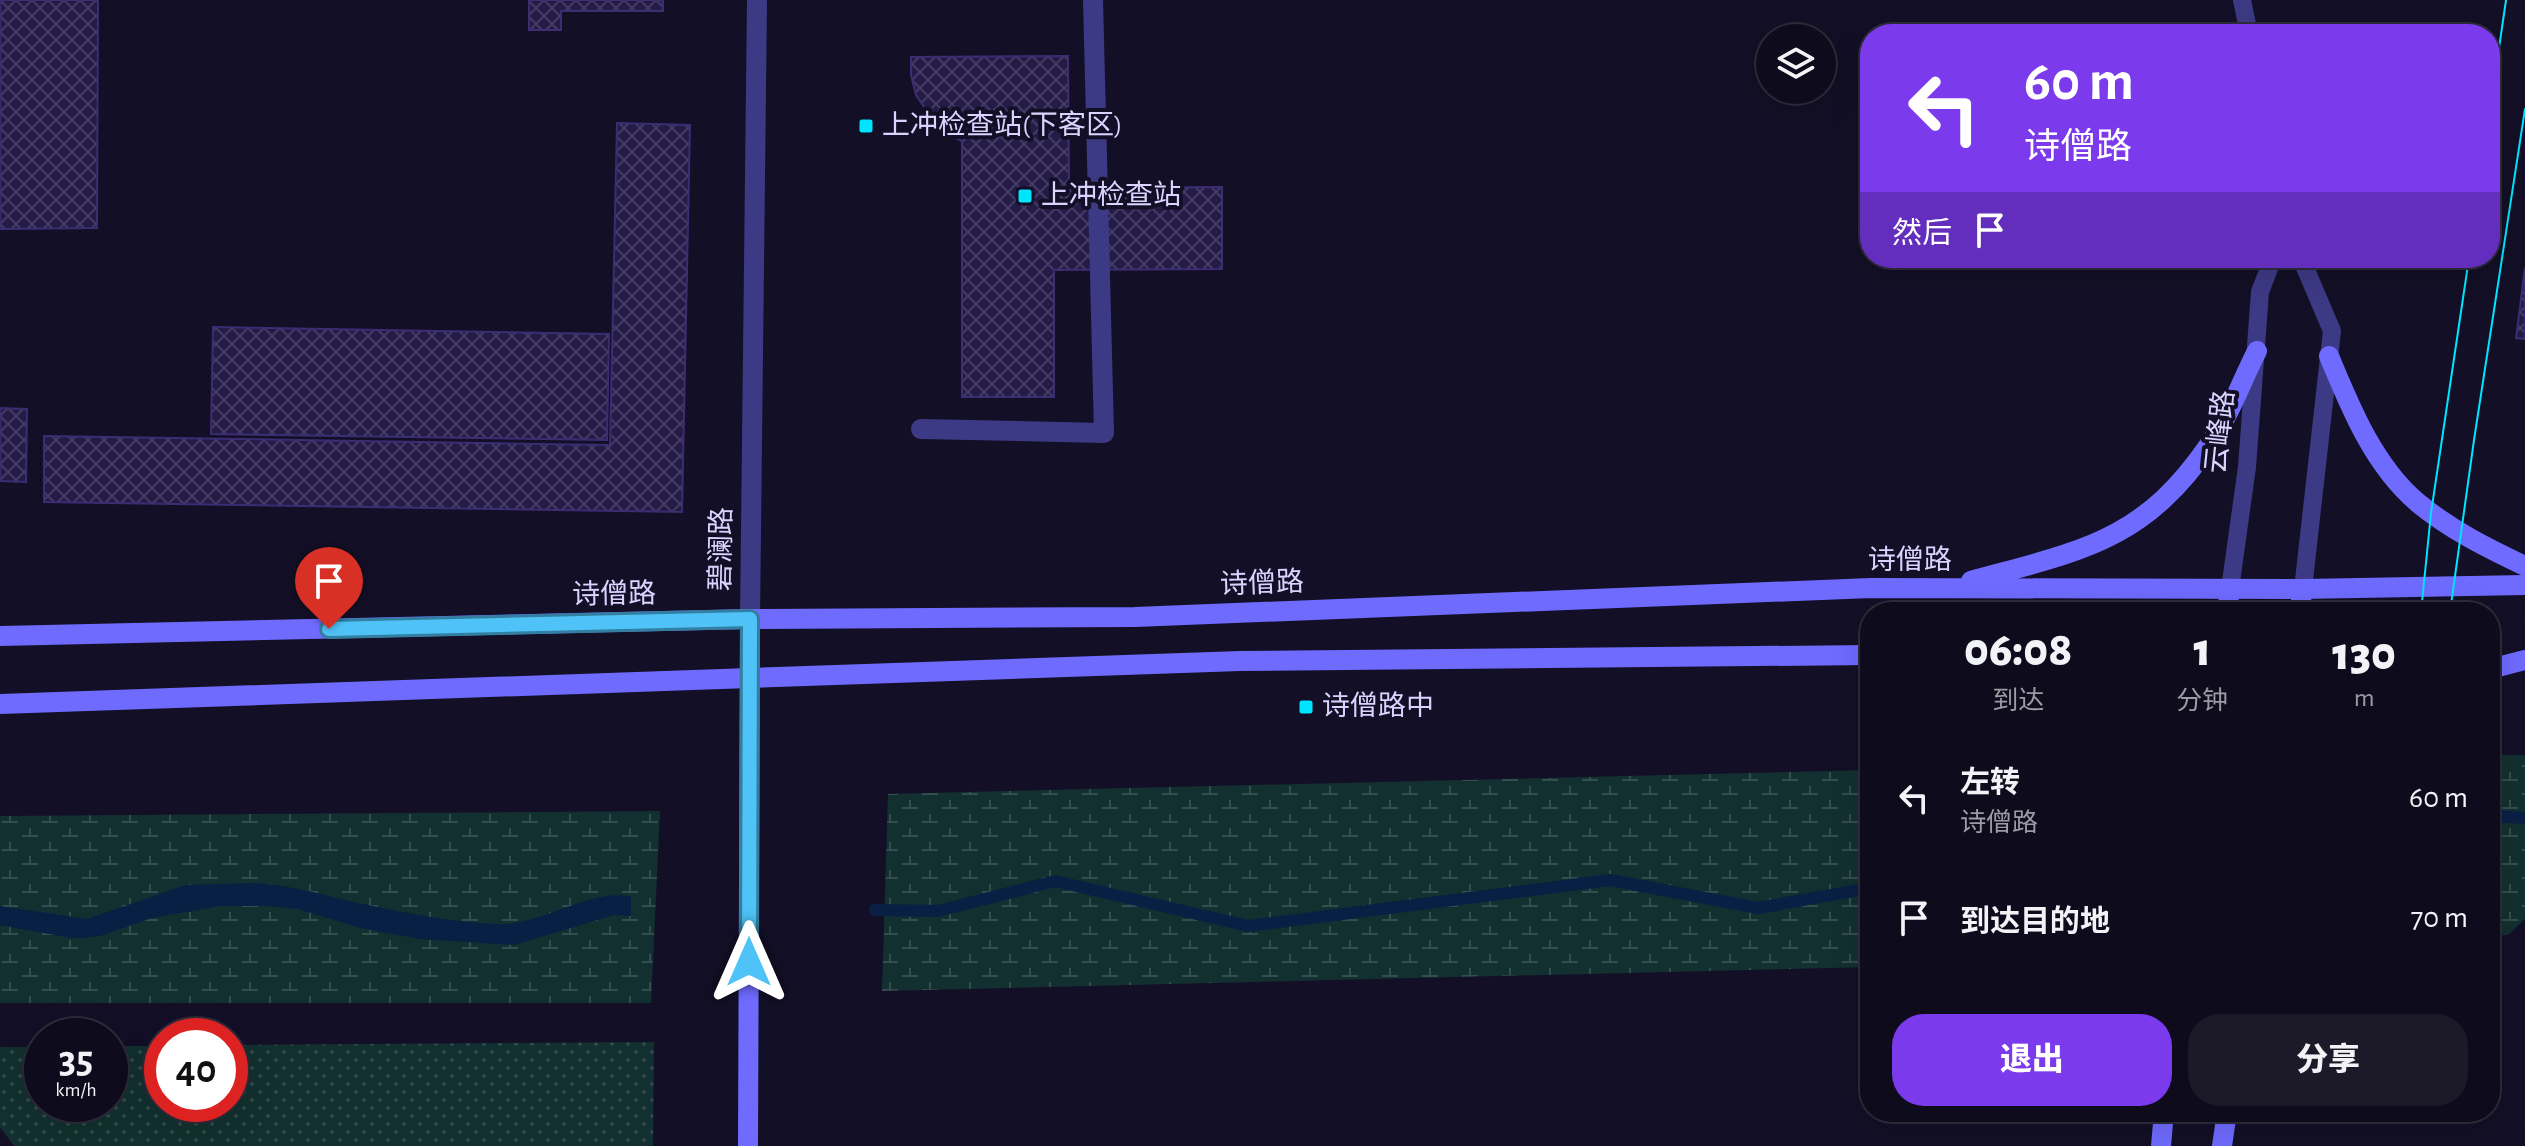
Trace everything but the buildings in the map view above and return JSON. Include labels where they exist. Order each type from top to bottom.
[{"type":"street","name":"碧澜路","points":[[748,1146],[757,0]]},
{"type":"street","points":[[921,429],[1104,433],[1093,0]]},
{"type":"street","points":[[1946,588],[2070,554],[2099,543],[2141,520],[2164,500],[2211,442],[2257,351]]},
{"type":"street","points":[[2329,356],[2351,410],[2396,480],[2417,502],[2449,526],[2525,566]]},
{"type":"street","name":"诗僧路","points":[[0,636],[750,619],[1135,617],[1871,588],[2303,589],[2525,585]]},
{"type":"street","name":"云峰路","points":[[2228,602],[2230,589]]},
{"type":"street","points":[[2301,602],[2303,589]]},
{"type":"street","points":[[0,704],[1240,661],[1860,655]]},
{"type":"street","points":[[2500,659],[2525,660]]},
{"type":"street","points":[[2500,666],[2525,660]]},
{"type":"street","points":[[2161,1146],[2163,1122]]},
{"type":"street","points":[[2222,1146],[2226,1122]]},
{"type":"lane","points":[[2242,0],[2247,24]]},
{"type":"lane","name":"云峰路","points":[[2230,589],[2247,467],[2260,292],[2269,268]]},
{"type":"lane","points":[[2303,589],[2332,331],[2305,268]]},
{"type":"green space","points":[[2500,755],[2525,755],[2525,919],[2508,935],[2500,935]]},
{"type":"green space","points":[[1860,770],[1860,967],[882,991],[888,794]]},
{"type":"green space","points":[[660,811],[651,1003],[0,1003],[0,816]]},
{"type":"green space","points":[[654,1042],[653,1146],[14,1146],[0,1127],[0,1047],[24,1047],[24,1122],[128,1122],[128,1046],[144,1046],[144,1122],[248,1122],[248,1045]]},
{"type":"water","points":[[255,883],[296,888],[412,914],[479,923],[530,920],[596,898],[613,896],[631,896],[631,916],[614,915],[514,945],[420,939],[360,928],[298,909],[266,906],[220,906],[152,918],[85,938],[0,925],[0,906],[87,919],[186,885]]},
{"type":"waterway","points":[[2500,817],[2525,818]]},
{"type":"waterway","points":[[875,910],[938,911],[1055,881],[1248,926],[1610,880],[1758,908],[1860,890]]},
{"type":"tram line","points":[[2500,41],[2506,0]]},
{"type":"tram line","points":[[2451,602],[2525,109]]},
{"type":"tram line","points":[[2422,602],[2431,513],[2468,268]]},
{"type":"place","name":"上冲检查站(下客区)","points":[[866,126]]},
{"type":"place","name":"上冲检查站","points":[[1025,196]]},
{"type":"place","name":"诗僧路中","points":[[1306,707]]},
{"type":"route","points":[[329,629],[750,619],[749,962]]}]
